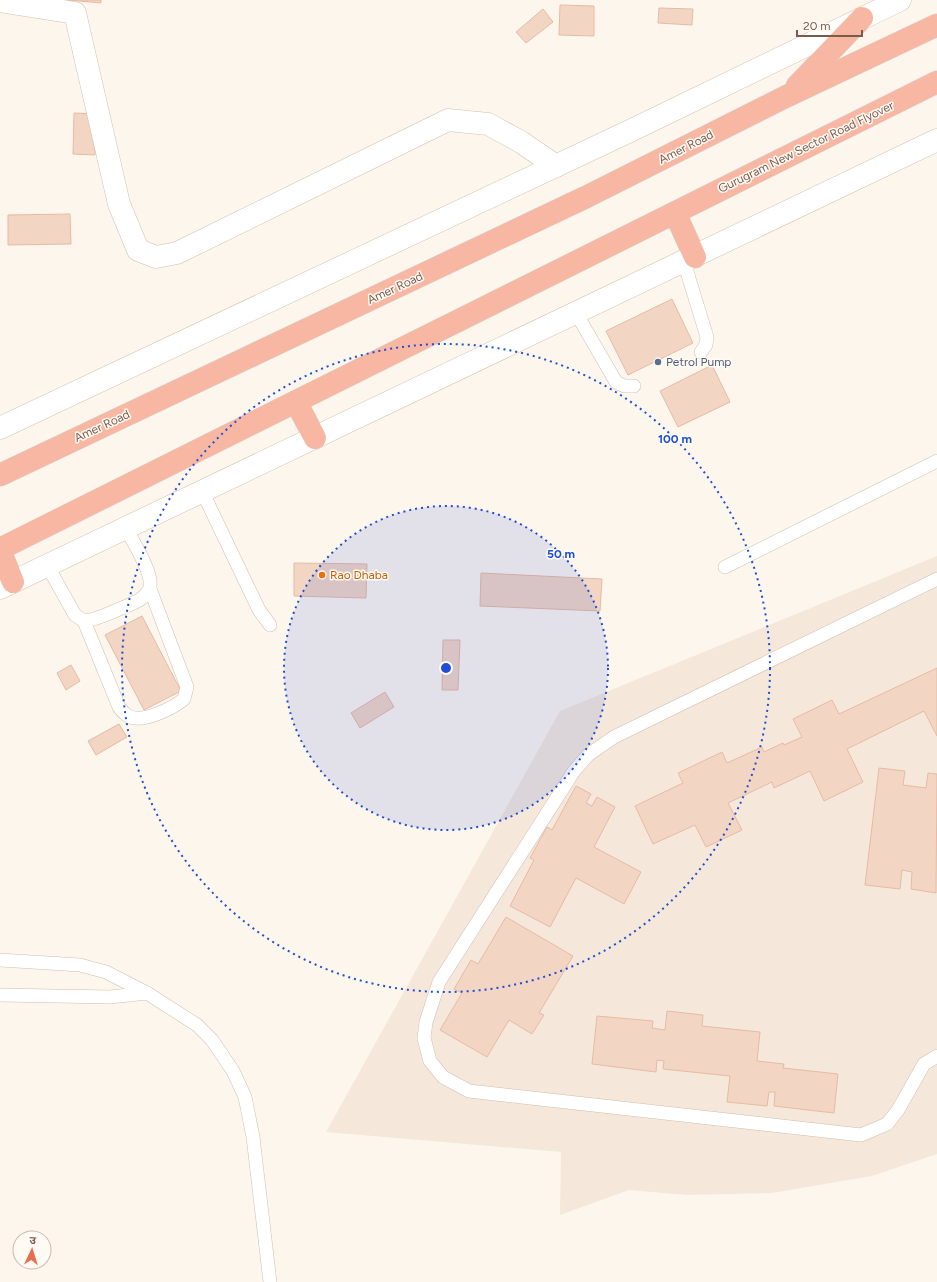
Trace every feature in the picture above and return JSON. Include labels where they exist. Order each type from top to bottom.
[{"type":"highway","points":[[787,96],[862,18]]},
{"type":"highway","points":[[787,96],[937,25]]},
{"type":"highway","name":"Gurugram New Sector Road Flyover","points":[[675,213],[937,82]]},
{"type":"highway","name":"Amer Road","points":[[0,475],[586,197],[787,96]]},
{"type":"highway","points":[[7,585],[0,550],[675,213],[690,259]]},
{"type":"highway","points":[[296,402],[315,438]]},
{"type":"street","points":[[0,428],[556,166],[900,0]]},
{"type":"street","points":[[0,1],[75,13],[118,204],[138,250],[156,257],[177,254],[448,120],[488,124],[521,142],[556,166]]},
{"type":"street","points":[[7,585],[937,140]]},
{"type":"lane","points":[[690,259],[707,337],[706,345],[701,352]]},
{"type":"lane","points":[[576,313],[616,382],[624,386],[634,386]]},
{"type":"lane","points":[[725,567],[937,461]]},
{"type":"lane","points":[[202,491],[259,610],[270,625]]},
{"type":"lane","points":[[84,621],[92,620],[135,603],[144,597],[150,589],[151,582],[149,573],[126,528]]},
{"type":"lane","points":[[47,565],[75,615],[84,621],[119,707],[128,717],[140,718],[160,714],[184,699],[187,687],[150,589]]},
{"type":"lane","points":[[937,579],[614,737],[588,755],[574,771],[439,982],[426,1022],[424,1038],[430,1061],[443,1078],[468,1091],[861,1135],[886,1124],[898,1110],[924,1064],[937,1056]]},
{"type":"lane","points":[[0,960],[80,965],[106,972],[147,993],[197,1025],[207,1035],[233,1071],[245,1097],[253,1137],[270,1282]]},
{"type":"lane","points":[[0,995],[110,996],[147,993]]},
{"type":"shaded area","points":[[937,556],[937,1154],[872,1176],[772,1193],[686,1195],[629,1190],[560,1215],[561,1152],[326,1132],[560,711]]},
{"type":"building","points":[[68,0],[101,0],[101,3]]},
{"type":"building","points":[[560,5],[594,6],[594,36],[559,35]]},
{"type":"building","points":[[659,8],[693,9],[692,25],[658,23]]},
{"type":"building","points":[[543,9],[553,22],[526,43],[516,32]]},
{"type":"building","points":[[74,113],[96,114],[95,155],[73,154]]},
{"type":"building","points":[[70,214],[71,244],[8,245],[8,215]]},
{"type":"building","points":[[672,299],[693,343],[628,375],[606,331]]},
{"type":"building","points":[[712,365],[730,402],[678,427],[660,391]]},
{"type":"building","points":[[294,563],[367,564],[366,598],[294,596]]},
{"type":"building","points":[[481,573],[602,579],[600,611],[480,606]]},
{"type":"building","points":[[142,616],[181,691],[144,710],[105,635]]},
{"type":"building","points":[[443,640],[460,640],[458,690],[442,690]]},
{"type":"building","points":[[71,665],[80,681],[66,690],[57,673]]},
{"type":"building","points":[[937,668],[937,736],[924,711],[847,749],[863,782],[824,801],[810,771],[774,788],[772,782],[728,803],[742,830],[706,847],[695,825],[653,844],[635,806],[683,783],[678,773],[722,752],[727,763],[762,747],[764,752],[783,743],[784,745],[802,737],[793,719],[832,700],[839,714]]},
{"type":"building","points":[[385,692],[394,707],[360,728],[351,713]]},
{"type":"building","points":[[119,724],[127,737],[96,755],[88,741]]},
{"type":"building","points":[[879,768],[905,771],[903,785],[926,788],[928,773],[937,774],[936,893],[911,889],[912,872],[902,870],[900,889],[865,885]]},
{"type":"building","points":[[576,786],[591,794],[586,803],[592,806],[597,797],[615,807],[594,847],[641,872],[624,904],[576,878],[550,927],[510,906],[534,860],[530,858],[547,827],[552,830]]},
{"type":"building","points":[[506,917],[573,956],[539,1013],[544,1015],[532,1034],[509,1020],[487,1057],[440,1030],[462,993],[454,989],[471,960],[478,964]]},
{"type":"building","points":[[667,1011],[703,1015],[702,1026],[760,1032],[757,1061],[784,1064],[783,1068],[838,1074],[834,1113],[774,1106],[775,1092],[769,1092],[767,1106],[727,1102],[730,1076],[663,1069],[664,1061],[657,1060],[656,1072],[592,1064],[597,1016],[653,1021],[652,1028],[665,1030]]},
{"type":"place","name":"Petrol Pump","points":[[658,362]]},
{"type":"place","name":"Rao Dhaba","points":[[322,575]]}]
